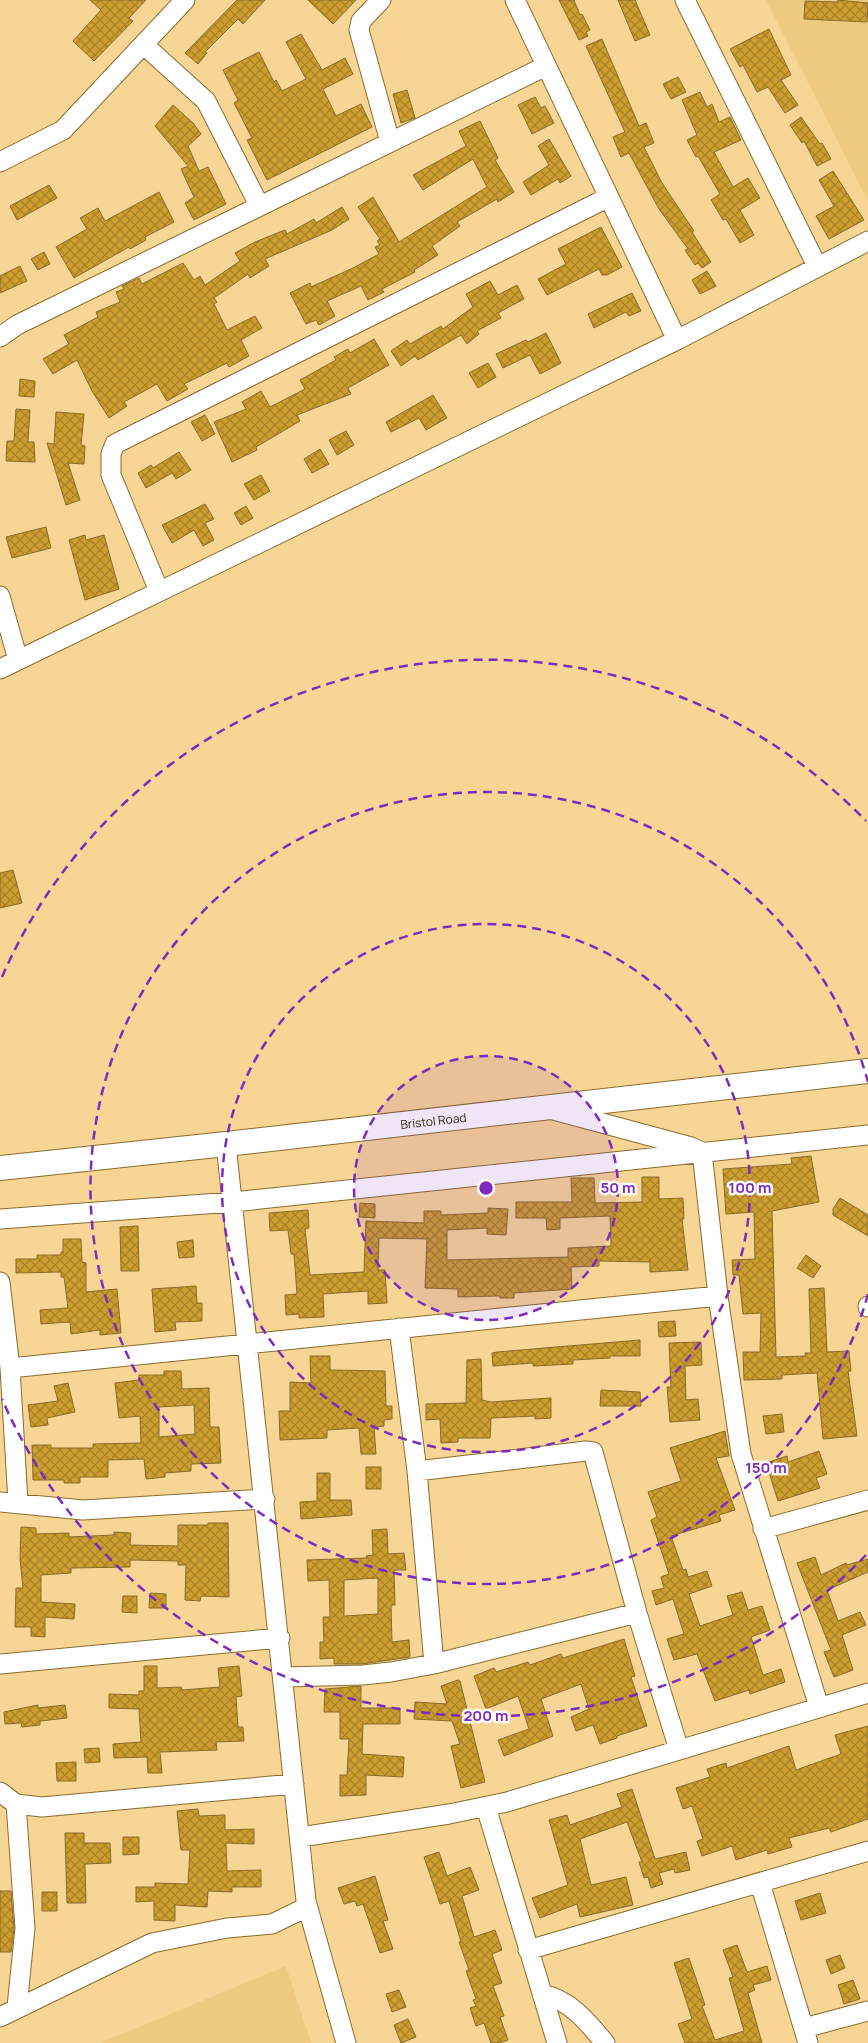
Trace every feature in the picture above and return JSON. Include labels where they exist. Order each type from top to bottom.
[{"type":"street","points":[[0,162],[63,130],[185,0]]},
{"type":"street","points":[[380,0],[361,21],[359,30],[390,142]]},
{"type":"street","points":[[515,0],[677,340]]},
{"type":"street","points":[[685,0],[817,266]]},
{"type":"street","points":[[144,45],[206,101],[259,205]]},
{"type":"street","points":[[0,337],[17,325],[546,66]]},
{"type":"street","points":[[159,591],[112,475],[110,454],[115,444],[608,198]]},
{"type":"street","points":[[0,669],[677,340],[868,241]]},
{"type":"street","points":[[0,596],[18,660]]},
{"type":"street","name":"Bristol Road","points":[[0,1168],[868,1071]]},
{"type":"street","points":[[546,1108],[691,1147],[702,1152]]},
{"type":"street","points":[[0,1219],[233,1202],[868,1134]]},
{"type":"street","points":[[226,1144],[280,1638],[307,1907],[346,2043]]},
{"type":"street","points":[[702,1152],[718,1296],[741,1454],[819,1707]]},
{"type":"street","points":[[0,1282],[10,1368],[9,1502],[83,1510],[265,1499]]},
{"type":"street","points":[[10,1368],[718,1296]]},
{"type":"street","points":[[399,1328],[417,1470],[434,1664]]},
{"type":"street","points":[[417,1470],[586,1451],[593,1452],[637,1613],[679,1750]]},
{"type":"street","points":[[763,1529],[868,1500]]},
{"type":"street","points":[[284,1678],[377,1674],[434,1664],[637,1613]]},
{"type":"street","points":[[0,1664],[280,1638]]},
{"type":"street","points":[[301,1837],[486,1807],[868,1693]]},
{"type":"street","points":[[0,1792],[16,1804],[42,1807],[294,1784]]},
{"type":"street","points":[[16,1804],[25,1928],[17,2007]]},
{"type":"street","points":[[486,1807],[528,1950],[558,2043]]},
{"type":"street","points":[[528,1950],[868,1851]]},
{"type":"street","points":[[760,1882],[806,2036],[868,2011]]},
{"type":"street","points":[[0,2017],[17,2007],[152,1943],[227,1928],[272,1924],[307,1907]]},
{"type":"street","points":[[542,1994],[557,1997],[586,2019],[605,2043]]},
{"type":"shaded area","points":[[766,0],[868,0],[868,201]]},
{"type":"shaded area","points":[[286,1966],[311,2043],[100,2043]]},
{"type":"building","points":[[90,0],[146,0],[129,18],[133,21],[94,61],[73,41],[101,10]]},
{"type":"building","points":[[237,0],[265,0],[243,24],[238,19],[205,52],[207,53],[198,64],[185,53]]},
{"type":"building","points":[[308,0],[356,0],[333,24]]},
{"type":"building","points":[[559,0],[574,0],[580,15],[582,14],[590,30],[586,32],[588,36],[579,40]]},
{"type":"building","points":[[618,0],[635,0],[650,35],[635,41]]},
{"type":"building","points":[[838,0],[868,3],[867,22],[804,19],[805,1],[838,2]]},
{"type":"building","points":[[769,29],[791,75],[781,80],[798,105],[785,113],[768,87],[757,92],[743,65],[740,67],[730,49]]},
{"type":"building","points":[[301,34],[322,70],[345,58],[353,74],[323,89],[336,116],[361,104],[372,127],[267,180],[247,140],[252,138],[234,103],[238,100],[223,70],[259,52],[274,82],[276,80],[282,91],[306,79],[286,42]]},
{"type":"building","points":[[602,39],[639,126],[646,123],[654,143],[644,147],[662,183],[694,231],[692,232],[711,262],[702,268],[698,263],[695,265],[685,250],[688,249],[659,209],[629,153],[621,157],[613,137],[625,132],[586,46]]},
{"type":"building","points":[[678,77],[686,92],[671,99],[663,84]]},
{"type":"building","points":[[407,90],[415,118],[401,123],[393,94]]},
{"type":"building","points":[[700,92],[707,107],[712,104],[719,122],[730,117],[741,140],[714,152],[733,187],[748,178],[760,198],[740,210],[754,235],[740,243],[726,219],[723,220],[711,200],[720,194],[687,140],[697,135],[682,100]]},
{"type":"building","points":[[535,97],[541,108],[545,106],[554,123],[532,134],[518,105]]},
{"type":"building","points":[[173,105],[193,123],[201,134],[188,146],[199,171],[208,167],[226,204],[194,220],[185,203],[194,197],[181,169],[188,166],[155,126]]},
{"type":"building","points":[[801,117],[820,144],[822,143],[831,159],[817,166],[804,141],[802,143],[790,125]]},
{"type":"building","points":[[480,121],[498,158],[495,160],[514,192],[498,202],[497,199],[457,222],[460,226],[432,246],[438,255],[414,270],[415,272],[382,289],[384,292],[368,300],[361,286],[327,301],[335,316],[319,325],[316,320],[306,324],[290,293],[310,283],[311,287],[379,254],[375,247],[380,245],[377,241],[380,239],[358,207],[373,197],[399,242],[487,187],[473,159],[423,190],[413,175],[466,146],[459,131]]},
{"type":"building","points":[[549,139],[571,176],[560,183],[558,179],[531,195],[523,182],[549,165],[538,146]]},
{"type":"building","points":[[833,171],[864,220],[829,239],[816,216],[834,206],[819,180]]},
{"type":"building","points":[[49,185],[57,198],[17,220],[10,206]]},
{"type":"building","points":[[159,192],[174,222],[145,237],[146,240],[130,249],[129,247],[74,278],[56,247],[87,229],[80,218],[98,208],[105,221]]},
{"type":"building","points":[[342,207],[349,219],[332,230],[265,259],[269,266],[250,278],[248,274],[214,298],[217,302],[214,304],[227,330],[255,316],[262,328],[241,340],[249,356],[229,367],[227,363],[184,384],[188,389],[167,401],[157,384],[124,402],[127,406],[109,418],[92,391],[77,360],[53,374],[43,359],[69,344],[64,335],[98,317],[96,312],[120,302],[116,292],[124,289],[122,286],[139,278],[142,284],[183,263],[194,280],[200,276],[205,285],[240,261],[235,253],[255,242],[285,230],[287,234],[314,219],[316,223]]},
{"type":"building","points":[[601,227],[622,267],[607,275],[602,275],[599,269],[547,295],[538,279],[566,264],[558,249]]},
{"type":"building","points":[[44,252],[50,264],[38,270],[31,259]]},
{"type":"building","points":[[20,266],[27,281],[0,293],[0,276]]},
{"type":"building","points":[[707,271],[716,286],[700,294],[692,280]]},
{"type":"building","points":[[490,281],[498,295],[517,285],[524,299],[498,313],[501,318],[477,331],[479,334],[467,344],[461,335],[418,360],[415,356],[401,366],[391,351],[407,340],[410,344],[441,326],[443,329],[473,307],[466,294]]},
{"type":"building","points":[[632,293],[641,311],[629,316],[626,312],[594,328],[588,314]]},
{"type":"building","points":[[546,333],[561,363],[540,374],[530,355],[503,368],[496,354]]},
{"type":"building","points":[[374,339],[389,365],[348,388],[351,394],[297,415],[300,421],[256,447],[257,450],[232,462],[214,422],[246,409],[242,402],[261,391],[270,407],[305,389],[300,380],[336,360],[334,357],[348,349],[350,353]]},
{"type":"building","points":[[488,363],[496,377],[478,388],[469,373]]},
{"type":"building","points":[[20,379],[35,381],[34,397],[19,396]]},
{"type":"building","points":[[433,395],[447,418],[426,430],[419,418],[391,432],[386,422]]},
{"type":"building","points":[[16,409],[30,410],[28,442],[34,442],[35,462],[6,461],[7,441],[14,441]]},
{"type":"building","points":[[56,412],[84,414],[81,445],[85,446],[84,464],[68,463],[80,500],[66,505],[47,443],[54,444]]},
{"type":"building","points":[[205,415],[215,434],[202,441],[191,422]]},
{"type":"building","points":[[346,431],[354,445],[337,455],[329,440]]},
{"type":"building","points":[[320,449],[329,464],[312,473],[304,459]]},
{"type":"building","points":[[179,452],[191,470],[176,479],[172,473],[146,488],[138,473],[151,465],[153,468]]},
{"type":"building","points":[[261,475],[270,491],[254,500],[244,484]]},
{"type":"building","points":[[205,504],[214,519],[205,523],[214,540],[203,546],[194,530],[172,543],[162,525]]},
{"type":"building","points":[[246,506],[253,518],[241,525],[234,513]]},
{"type":"building","points":[[46,527],[51,548],[12,558],[6,537]]},
{"type":"building","points":[[85,535],[86,540],[104,535],[119,589],[85,600],[69,540]]},
{"type":"building","points":[[13,870],[22,903],[0,908],[0,873]]},
{"type":"building","points":[[811,1156],[819,1202],[772,1211],[776,1357],[806,1356],[805,1353],[811,1353],[809,1289],[824,1288],[827,1352],[849,1351],[851,1371],[848,1371],[857,1436],[823,1439],[817,1373],[782,1375],[782,1379],[744,1380],[743,1352],[760,1352],[761,1313],[743,1314],[739,1275],[733,1275],[732,1260],[755,1259],[754,1212],[726,1214],[723,1169],[792,1164],[791,1158]]},
{"type":"building","points":[[642,1177],[659,1177],[659,1199],[683,1198],[684,1219],[682,1219],[688,1270],[650,1272],[650,1262],[599,1261],[599,1266],[571,1267],[572,1289],[514,1293],[514,1298],[500,1298],[500,1296],[458,1297],[458,1289],[425,1288],[427,1239],[379,1238],[378,1270],[385,1270],[387,1303],[368,1304],[368,1291],[323,1294],[324,1317],[299,1318],[299,1314],[286,1315],[285,1295],[297,1294],[294,1254],[291,1254],[288,1230],[270,1231],[269,1213],[308,1210],[309,1228],[305,1229],[310,1275],[364,1272],[366,1221],[424,1223],[424,1211],[441,1211],[441,1215],[488,1213],[488,1208],[508,1209],[506,1235],[487,1234],[487,1228],[447,1230],[447,1260],[568,1257],[568,1248],[611,1246],[610,1216],[560,1218],[560,1229],[547,1230],[546,1218],[516,1218],[516,1202],[572,1202],[571,1178],[594,1178],[595,1203],[642,1202]]},
{"type":"building","points":[[840,1198],[868,1215],[868,1236],[833,1215],[833,1209]]},
{"type":"building","points":[[360,1203],[375,1204],[375,1218],[359,1217]]},
{"type":"building","points":[[138,1226],[139,1271],[121,1271],[120,1227]]},
{"type":"building","points":[[63,1239],[81,1239],[82,1262],[86,1263],[86,1292],[117,1289],[121,1333],[100,1335],[100,1330],[71,1334],[70,1322],[41,1324],[40,1310],[68,1308],[64,1277],[61,1277],[61,1272],[16,1273],[16,1259],[37,1259],[37,1255],[61,1255],[61,1252],[63,1252]]},
{"type":"building","points":[[193,1240],[194,1257],[179,1258],[177,1242]]},
{"type":"building","points":[[806,1255],[821,1266],[813,1278],[797,1268]]},
{"type":"building","points":[[196,1286],[197,1303],[202,1303],[202,1321],[175,1322],[176,1330],[155,1332],[152,1289]]},
{"type":"building","points":[[675,1321],[676,1336],[659,1337],[658,1322]]},
{"type":"building","points":[[640,1340],[640,1356],[610,1356],[610,1358],[573,1360],[573,1364],[533,1366],[533,1363],[493,1366],[492,1353],[497,1352]]},
{"type":"building","points":[[701,1342],[702,1365],[685,1366],[686,1400],[698,1399],[700,1420],[670,1422],[667,1387],[671,1387],[669,1343]]},
{"type":"building","points":[[310,1356],[330,1356],[330,1370],[385,1371],[386,1406],[392,1406],[392,1419],[384,1420],[384,1426],[374,1427],[376,1454],[361,1454],[359,1428],[327,1430],[327,1438],[280,1440],[279,1411],[290,1411],[290,1382],[311,1383]]},
{"type":"building","points":[[481,1359],[482,1400],[491,1402],[551,1398],[551,1418],[535,1419],[535,1416],[491,1418],[490,1438],[458,1438],[458,1442],[441,1443],[440,1419],[426,1420],[426,1404],[466,1403],[467,1360]]},
{"type":"building","points":[[164,1371],[181,1371],[182,1389],[209,1388],[210,1427],[219,1427],[221,1463],[191,1464],[191,1471],[165,1473],[165,1477],[146,1479],[144,1459],[108,1460],[108,1477],[80,1477],[80,1483],[64,1483],[64,1480],[33,1480],[32,1445],[51,1445],[51,1448],[93,1448],[93,1444],[141,1443],[140,1416],[119,1418],[115,1383],[139,1380],[139,1375],[164,1375]],"holes":[[[194,1405],[195,1434],[159,1437],[159,1407]]]},
{"type":"building","points":[[68,1383],[75,1412],[47,1418],[48,1425],[31,1427],[28,1405],[58,1401],[54,1386]]},
{"type":"building","points":[[601,1390],[640,1392],[641,1406],[600,1406]]},
{"type":"building","points":[[782,1414],[784,1432],[766,1434],[763,1416]]},
{"type":"building","points":[[725,1431],[729,1456],[716,1458],[735,1510],[719,1515],[721,1521],[671,1536],[683,1570],[686,1569],[688,1577],[707,1571],[712,1586],[689,1594],[700,1626],[733,1615],[727,1596],[742,1592],[748,1610],[762,1606],[770,1630],[751,1637],[763,1675],[781,1669],[785,1682],[750,1694],[749,1690],[715,1701],[697,1654],[674,1660],[667,1639],[684,1634],[673,1599],[656,1605],[652,1591],[664,1588],[661,1577],[669,1574],[651,1520],[657,1517],[648,1492],[681,1481],[670,1448]]},
{"type":"building","points":[[819,1451],[827,1474],[816,1478],[820,1488],[778,1501],[766,1463],[787,1456],[788,1462]]},
{"type":"building","points":[[366,1467],[381,1467],[381,1489],[366,1489]]},
{"type":"building","points":[[317,1473],[330,1473],[330,1500],[351,1500],[352,1515],[301,1519],[300,1502],[317,1501]]},
{"type":"building","points":[[208,1523],[228,1523],[229,1597],[201,1596],[200,1601],[185,1600],[186,1565],[178,1565],[178,1561],[130,1560],[130,1567],[71,1568],[71,1573],[41,1575],[41,1602],[75,1604],[74,1619],[45,1617],[45,1637],[31,1636],[31,1627],[15,1627],[16,1588],[23,1588],[20,1559],[21,1527],[36,1528],[36,1534],[69,1533],[69,1537],[114,1535],[114,1532],[131,1533],[130,1545],[178,1546],[178,1525],[208,1525]]},
{"type":"building","points":[[387,1529],[388,1554],[404,1553],[406,1570],[394,1570],[395,1605],[391,1605],[392,1642],[409,1640],[410,1657],[362,1664],[334,1664],[334,1658],[320,1659],[320,1642],[324,1642],[323,1617],[330,1617],[329,1580],[308,1581],[307,1560],[367,1558],[366,1556],[373,1555],[372,1530]],"holes":[[[378,1578],[378,1614],[344,1616],[344,1580]]]},
{"type":"building","points":[[815,1557],[821,1575],[846,1563],[847,1565],[868,1559],[868,1572],[827,1590],[838,1621],[860,1612],[866,1625],[842,1635],[853,1670],[834,1677],[824,1652],[831,1650],[797,1563]]},
{"type":"building","points":[[150,1593],[166,1594],[166,1608],[149,1608]]},
{"type":"building","points":[[123,1596],[137,1596],[137,1613],[122,1612]]},
{"type":"building","points":[[624,1639],[635,1676],[631,1677],[647,1726],[600,1744],[593,1725],[576,1731],[571,1717],[589,1709],[581,1684],[541,1699],[553,1736],[504,1756],[498,1740],[529,1729],[518,1696],[486,1709],[474,1676],[494,1668],[496,1672],[528,1662],[530,1665],[561,1654],[563,1658]]},
{"type":"building","points":[[144,1666],[157,1666],[157,1688],[181,1687],[182,1690],[220,1687],[218,1668],[239,1666],[242,1696],[236,1697],[238,1727],[243,1727],[244,1741],[216,1742],[217,1750],[160,1752],[162,1773],[148,1773],[147,1757],[114,1758],[113,1744],[141,1742],[139,1709],[109,1708],[109,1694],[139,1695],[139,1691],[144,1691]]},
{"type":"building","points":[[460,1681],[485,1782],[461,1788],[451,1746],[460,1744],[452,1721],[414,1719],[415,1702],[447,1704],[441,1686]]},
{"type":"building","points":[[361,1686],[361,1708],[400,1708],[400,1724],[363,1724],[362,1754],[404,1757],[403,1777],[366,1775],[366,1795],[340,1796],[340,1775],[347,1775],[349,1739],[340,1739],[340,1712],[324,1712],[325,1689]]},
{"type":"building","points":[[38,1705],[38,1708],[65,1705],[67,1718],[40,1721],[40,1725],[22,1727],[21,1723],[5,1724],[4,1712]]},
{"type":"building","points":[[868,1726],[868,1819],[831,1832],[829,1828],[789,1838],[792,1847],[768,1854],[767,1850],[736,1860],[732,1846],[702,1856],[697,1841],[703,1839],[692,1806],[683,1809],[676,1788],[710,1777],[707,1769],[726,1763],[727,1768],[789,1746],[796,1770],[841,1754],[835,1735]]},
{"type":"building","points":[[99,1748],[100,1762],[85,1763],[84,1749]]},
{"type":"building","points":[[76,1762],[76,1781],[57,1781],[56,1763]]},
{"type":"building","points":[[632,1789],[655,1859],[686,1852],[690,1870],[675,1873],[674,1869],[659,1873],[663,1884],[651,1888],[648,1877],[644,1878],[639,1862],[642,1862],[627,1822],[580,1839],[591,1885],[626,1877],[633,1905],[580,1917],[577,1904],[540,1918],[532,1898],[568,1885],[549,1820],[567,1815],[570,1825],[622,1807],[617,1794]]},
{"type":"building","points":[[198,1809],[199,1816],[225,1815],[225,1830],[254,1829],[254,1844],[226,1843],[227,1871],[261,1870],[261,1887],[232,1887],[232,1892],[208,1891],[207,1907],[175,1905],[175,1921],[154,1920],[154,1901],[136,1902],[136,1887],[155,1887],[155,1883],[188,1884],[190,1850],[181,1850],[177,1811]]},
{"type":"building","points":[[65,1833],[84,1833],[84,1843],[110,1843],[111,1863],[85,1864],[86,1903],[67,1903]]},
{"type":"building","points":[[123,1837],[139,1837],[139,1854],[123,1855]]},
{"type":"building","points":[[439,1852],[447,1876],[470,1867],[479,1890],[462,1896],[474,1937],[495,1930],[502,1950],[492,1954],[502,1983],[493,1986],[504,2016],[500,2017],[508,2040],[491,2043],[484,2023],[476,2026],[470,2008],[476,2006],[473,2000],[476,1999],[466,1971],[469,1970],[459,1942],[461,1942],[449,1901],[440,1904],[424,1857]]},
{"type":"building","points":[[375,1876],[388,1920],[383,1921],[393,1949],[380,1953],[363,1904],[357,1906],[355,1901],[344,1904],[338,1888]]},
{"type":"building","points":[[0,1891],[11,1891],[14,1928],[11,1952],[0,1952]]},
{"type":"building","points":[[42,1892],[57,1892],[57,1911],[42,1911]]},
{"type":"building","points":[[820,1893],[826,1913],[801,1920],[795,1901]]},
{"type":"building","points":[[737,1945],[747,1972],[767,1966],[771,1980],[753,1985],[755,1990],[748,1993],[762,2043],[685,2043],[678,2024],[692,2019],[674,1963],[689,1958],[705,2005],[702,2006],[715,2040],[744,2031],[729,1978],[733,1977],[723,1950]]},
{"type":"building","points":[[840,1955],[845,1968],[831,1974],[826,1960]]},
{"type":"building","points":[[853,1980],[860,1999],[844,2004],[838,1985]]},
{"type":"building","points":[[399,1990],[406,2007],[392,2012],[386,1994]]},
{"type":"building","points":[[408,2019],[416,2037],[401,2043],[394,2025]]}]
